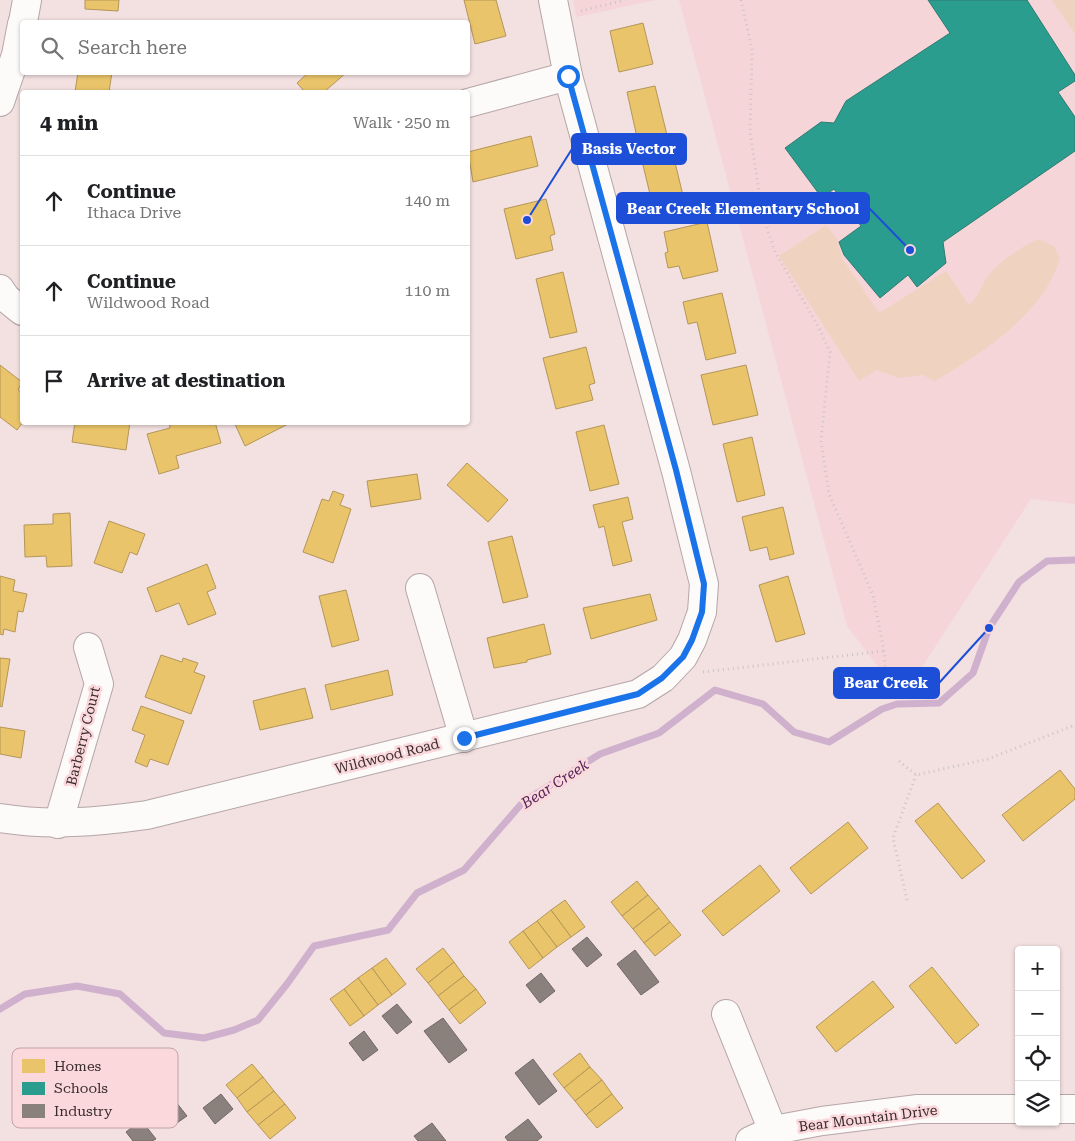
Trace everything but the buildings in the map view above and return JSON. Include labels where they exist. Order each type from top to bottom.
[{"type":"street","points":[[24,20],[27,0]]},
{"type":"street","name":"Wildwood Road","points":[[0,818],[58,824],[102,822],[147,815],[638,694],[662,678],[683,657],[692,640],[702,612],[704,584],[568,76],[556,8]]},
{"type":"street","points":[[0,102],[16,55],[20,37]]},
{"type":"street","points":[[470,102],[568,76]]},
{"type":"street","points":[[0,289],[6,298],[20,309]]},
{"type":"street","points":[[420,588],[464,738]]},
{"type":"street","name":"Barberry Court","points":[[58,824],[99,684],[88,647]]},
{"type":"street","points":[[726,1014],[767,1137]]},
{"type":"street","name":"Bear Mountain Drive","points":[[767,1137],[822,1121],[918,1109],[1015,1109]]},
{"type":"street","points":[[1060,1109],[1075,1109]]},
{"type":"path","points":[[556,8],[625,0]]},
{"type":"path","points":[[741,0],[752,50],[750,132],[762,212],[775,252],[818,326],[830,352],[822,441],[829,494],[873,595],[884,650],[887,699]]},
{"type":"path","points":[[683,657],[700,672],[884,650]]},
{"type":"path","points":[[899,761],[916,774],[988,759],[1075,725]]},
{"type":"path","points":[[907,900],[893,838],[916,774]]},
{"type":"shaded area","points":[[573,0],[656,0],[576,17]]},
{"type":"shaded area","points":[[679,0],[1075,0],[1075,504],[1031,499],[902,698],[847,626]]},
{"type":"shaded area","points":[[1052,0],[1075,0],[1075,34]]},
{"type":"shaded area","points":[[826,225],[838,240],[842,258],[879,313],[946,271],[969,305],[997,266],[1018,250],[1038,239],[1054,246],[1060,258],[1052,278],[1026,314],[991,344],[953,370],[935,381],[923,375],[899,378],[877,370],[859,381],[779,256]]},
{"type":"waterway","name":"Bear Creek","points":[[0,1009],[25,994],[77,986],[120,994],[164,1033],[204,1038],[234,1030],[258,1020],[314,946],[388,930],[417,893],[464,870],[523,802],[600,754],[659,733],[715,690],[763,704],[794,732],[829,742],[882,709],[897,704],[939,703],[973,673],[989,628],[1019,582],[1047,561],[1075,560]]},
{"type":"place","name":"Basis Vector","points":[[527,220]]},
{"type":"place","name":"Bear Creek Elementary School","points":[[910,250]]},
{"type":"place","name":"Bear Creek","points":[[989,628]]},
{"type":"route","points":[[464,738],[638,694],[662,678],[683,657],[692,640],[702,612],[704,584],[676,470],[568,76]]}]
